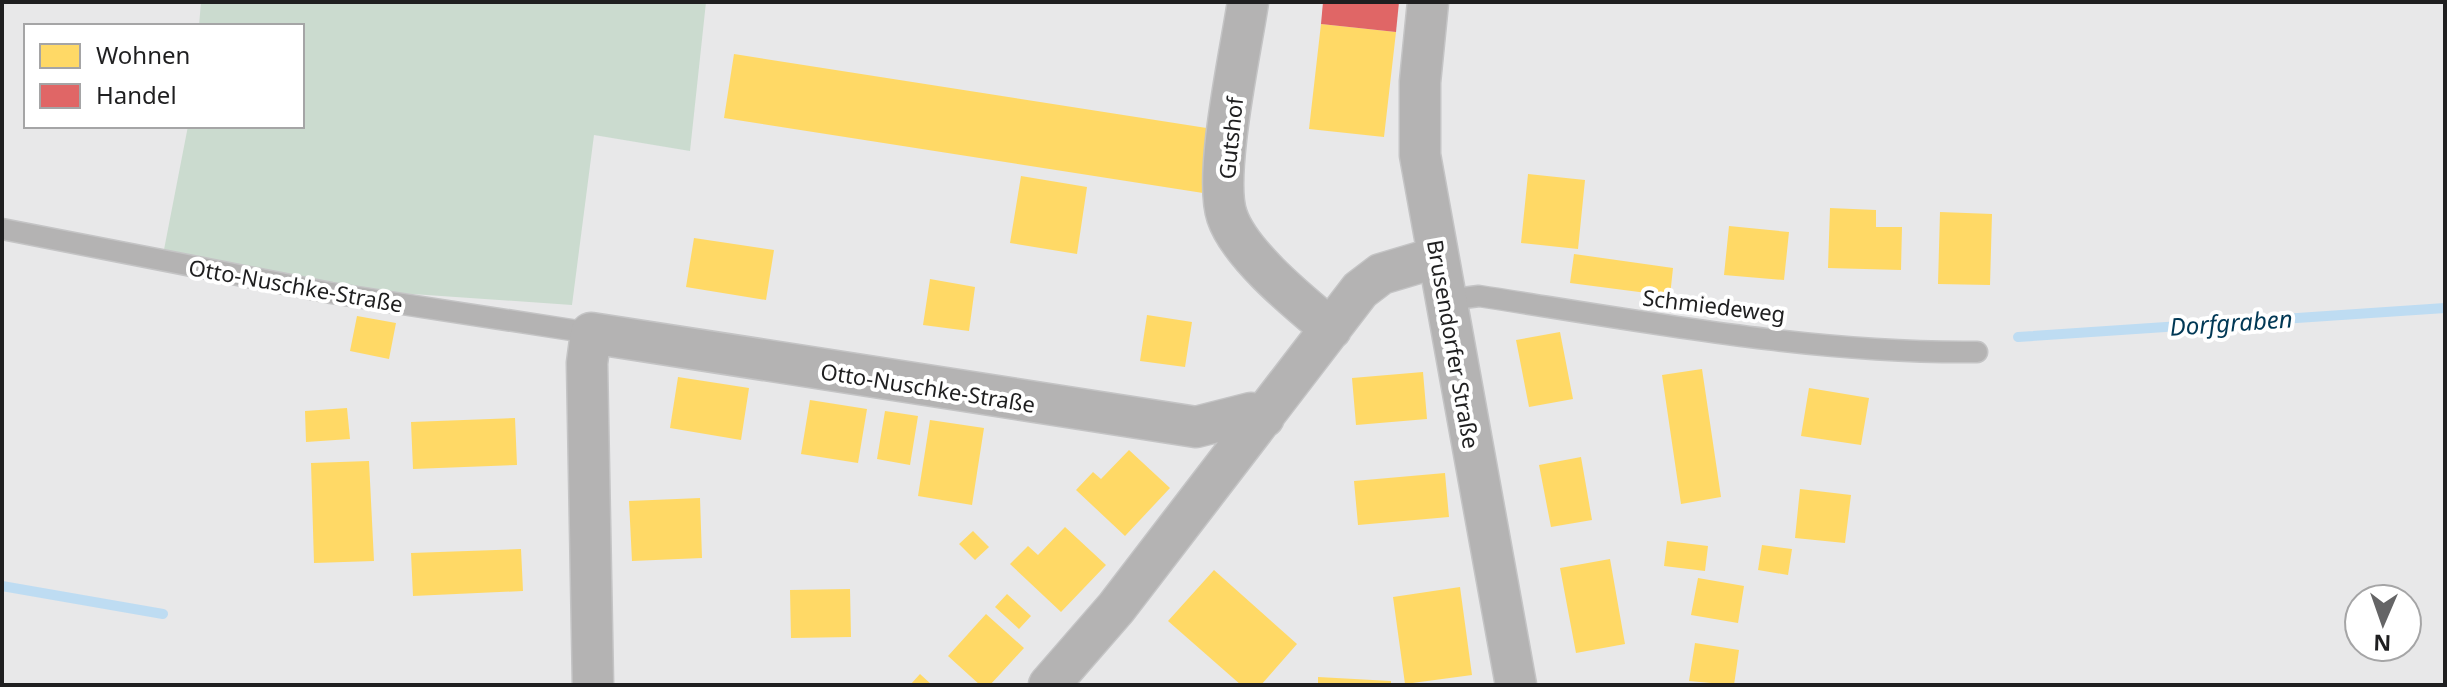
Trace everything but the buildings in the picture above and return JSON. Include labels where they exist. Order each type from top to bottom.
[{"type":"street","name":"Gutshof","points":[[1248,2],[1223,175],[1227,217],[1258,263],[1331,329]]},
{"type":"street","name":"Brusendorfer Straße","points":[[1428,2],[1420,82],[1420,155],[1516,685]]},
{"type":"street","points":[[1049,685],[1116,608],[1360,290],[1381,274],[1438,257]]},
{"type":"street","points":[[591,333],[587,363],[593,685]]},
{"type":"street","name":"Otto-Nuschke-Straße","points":[[591,333],[1196,427],[1251,413],[1264,417]]},
{"type":"lane","name":"Otto-Nuschke-Straße","points":[[2,229],[331,293],[591,333]]},
{"type":"lane","name":"Schmiedeweg","points":[[1447,300],[1479,296],[1687,328],[1931,352],[1977,352]]},
{"type":"green space","points":[[201,2],[706,2],[690,151],[594,135],[572,305],[296,286],[162,260],[188,128],[304,128],[304,24],[199,24]]},
{"type":"waterway","name":"Dorfgraben","points":[[2018,337],[2445,308]]},
{"type":"waterway","points":[[2,586],[163,614]]}]
